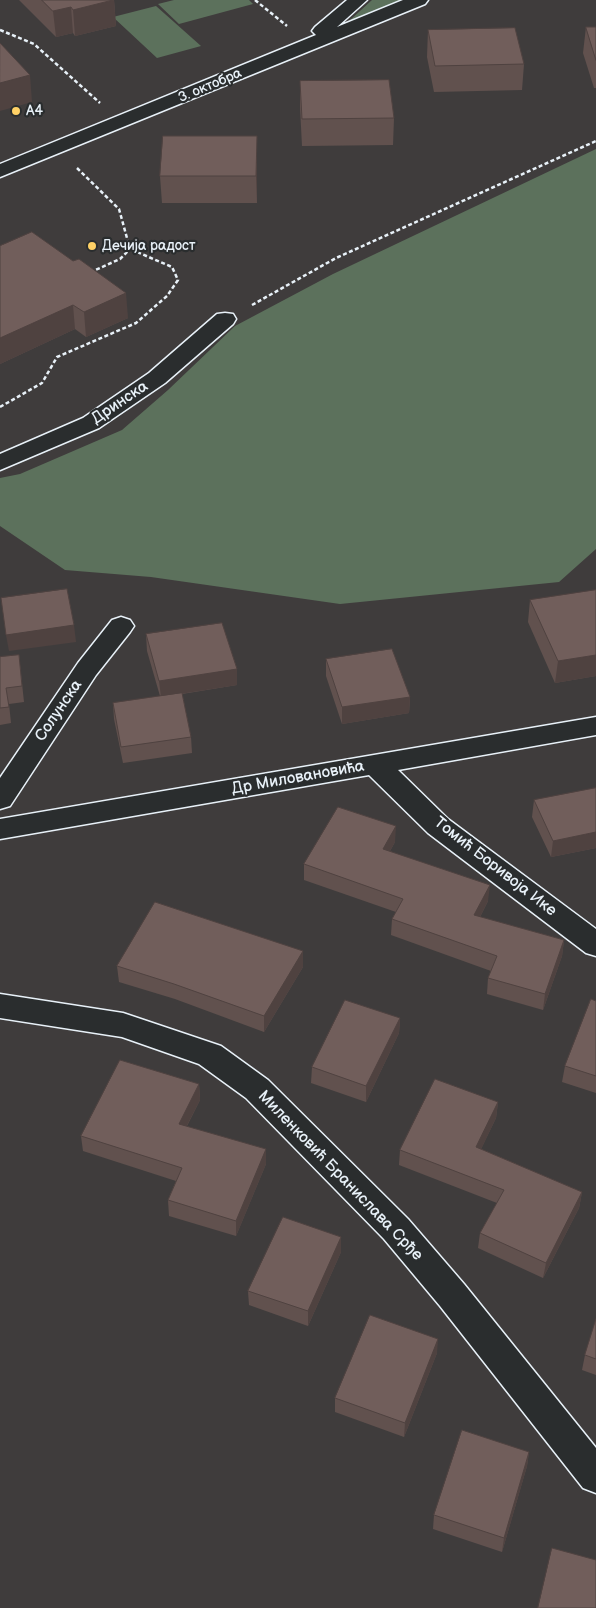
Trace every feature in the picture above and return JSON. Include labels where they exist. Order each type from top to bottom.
[{"type":"street","points":[[302,47],[358,0]]},
{"type":"street","name":"3. октобра","points":[[0,171],[186,97],[302,47],[419,0]]},
{"type":"street","name":"Дринска","points":[[0,463],[91,423],[157,378],[225,319]]},
{"type":"street","name":"Солунска","points":[[0,799],[76,685],[122,626]]},
{"type":"street","name":"Др Миловановића","points":[[0,829],[596,726]]},
{"type":"street","name":"Томић Боривоја Ике","points":[[376,765],[438,826],[596,945]]},
{"type":"street","name":"Миленковић Бранислава Срђе","points":[[0,1006],[123,1025],[210,1055],[258,1089],[396,1229],[452,1295],[596,1476]]},
{"type":"path","points":[[255,0],[292,30]]},
{"type":"path","points":[[0,30],[34,44],[105,106]]},
{"type":"path","points":[[225,319],[274,294],[336,258],[596,141]]},
{"type":"path","points":[[56,149],[102,189],[119,209],[130,249]]},
{"type":"path","points":[[83,275],[120,259],[130,249]]},
{"type":"path","points":[[0,407],[42,383],[57,357],[136,323],[167,296],[178,280],[172,267],[130,249]]},
{"type":"green space","points":[[174,0],[249,0],[253,4],[179,24],[158,4]]},
{"type":"green space","points":[[372,0],[402,0],[349,21]]},
{"type":"green space","points":[[156,6],[201,46],[157,58],[113,17]]},
{"type":"green space","points":[[596,149],[596,549],[559,582],[340,604],[151,577],[65,570],[0,526],[0,478],[20,474],[122,430],[168,390],[235,326],[333,274]]},
{"type":"building","points":[[42,0],[113,0],[73,10],[71,7],[53,11]]},
{"type":"building","points":[[586,27],[596,27],[596,60]]},
{"type":"building","points":[[515,28],[524,64],[435,66],[428,30]]},
{"type":"building","points":[[0,43],[30,75],[0,83]]},
{"type":"building","points":[[389,80],[394,118],[302,119],[300,81]]},
{"type":"building","points":[[163,136],[257,136],[256,176],[160,176]]},
{"type":"building","points":[[32,232],[73,261],[79,259],[126,293],[84,312],[73,305],[0,338],[0,246]]},
{"type":"building","points":[[67,589],[74,625],[6,635],[1,598]]},
{"type":"building","points":[[596,590],[596,655],[558,661],[530,600]]},
{"type":"building","points":[[222,623],[237,669],[159,681],[146,634]]},
{"type":"building","points":[[392,649],[410,697],[342,707],[326,659]]},
{"type":"building","points":[[19,655],[22,686],[6,688],[9,707],[0,708],[0,657]]},
{"type":"building","points":[[182,693],[191,737],[121,747],[113,703]]},
{"type":"building","points":[[596,788],[596,832],[553,841],[534,800]]},
{"type":"building","points":[[338,807],[396,826],[383,849],[490,885],[474,915],[564,940],[545,994],[488,978],[497,956],[392,919],[403,899],[304,864]]},
{"type":"building","points":[[155,902],[303,951],[264,1016],[117,966]]},
{"type":"building","points":[[591,999],[596,1001],[596,1076],[565,1066]]},
{"type":"building","points":[[345,1000],[400,1018],[366,1086],[312,1067]]},
{"type":"building","points":[[120,1060],[199,1084],[179,1124],[266,1149],[236,1221],[168,1200],[182,1168],[81,1136]]},
{"type":"building","points":[[435,1079],[498,1102],[476,1147],[582,1192],[546,1263],[480,1233],[504,1190],[400,1150]]},
{"type":"building","points":[[283,1217],[341,1237],[308,1311],[248,1291]]},
{"type":"building","points":[[370,1315],[438,1339],[405,1423],[335,1398]]},
{"type":"building","points":[[596,1319],[596,1359],[585,1355]]},
{"type":"building","points":[[462,1430],[529,1452],[504,1538],[434,1515]]},
{"type":"building","points":[[552,1548],[596,1560],[596,1608],[538,1608]]},
{"type":"place","name":"A4","points":[[16,111]]},
{"type":"place","name":"Дечија радост","points":[[92,246]]}]
